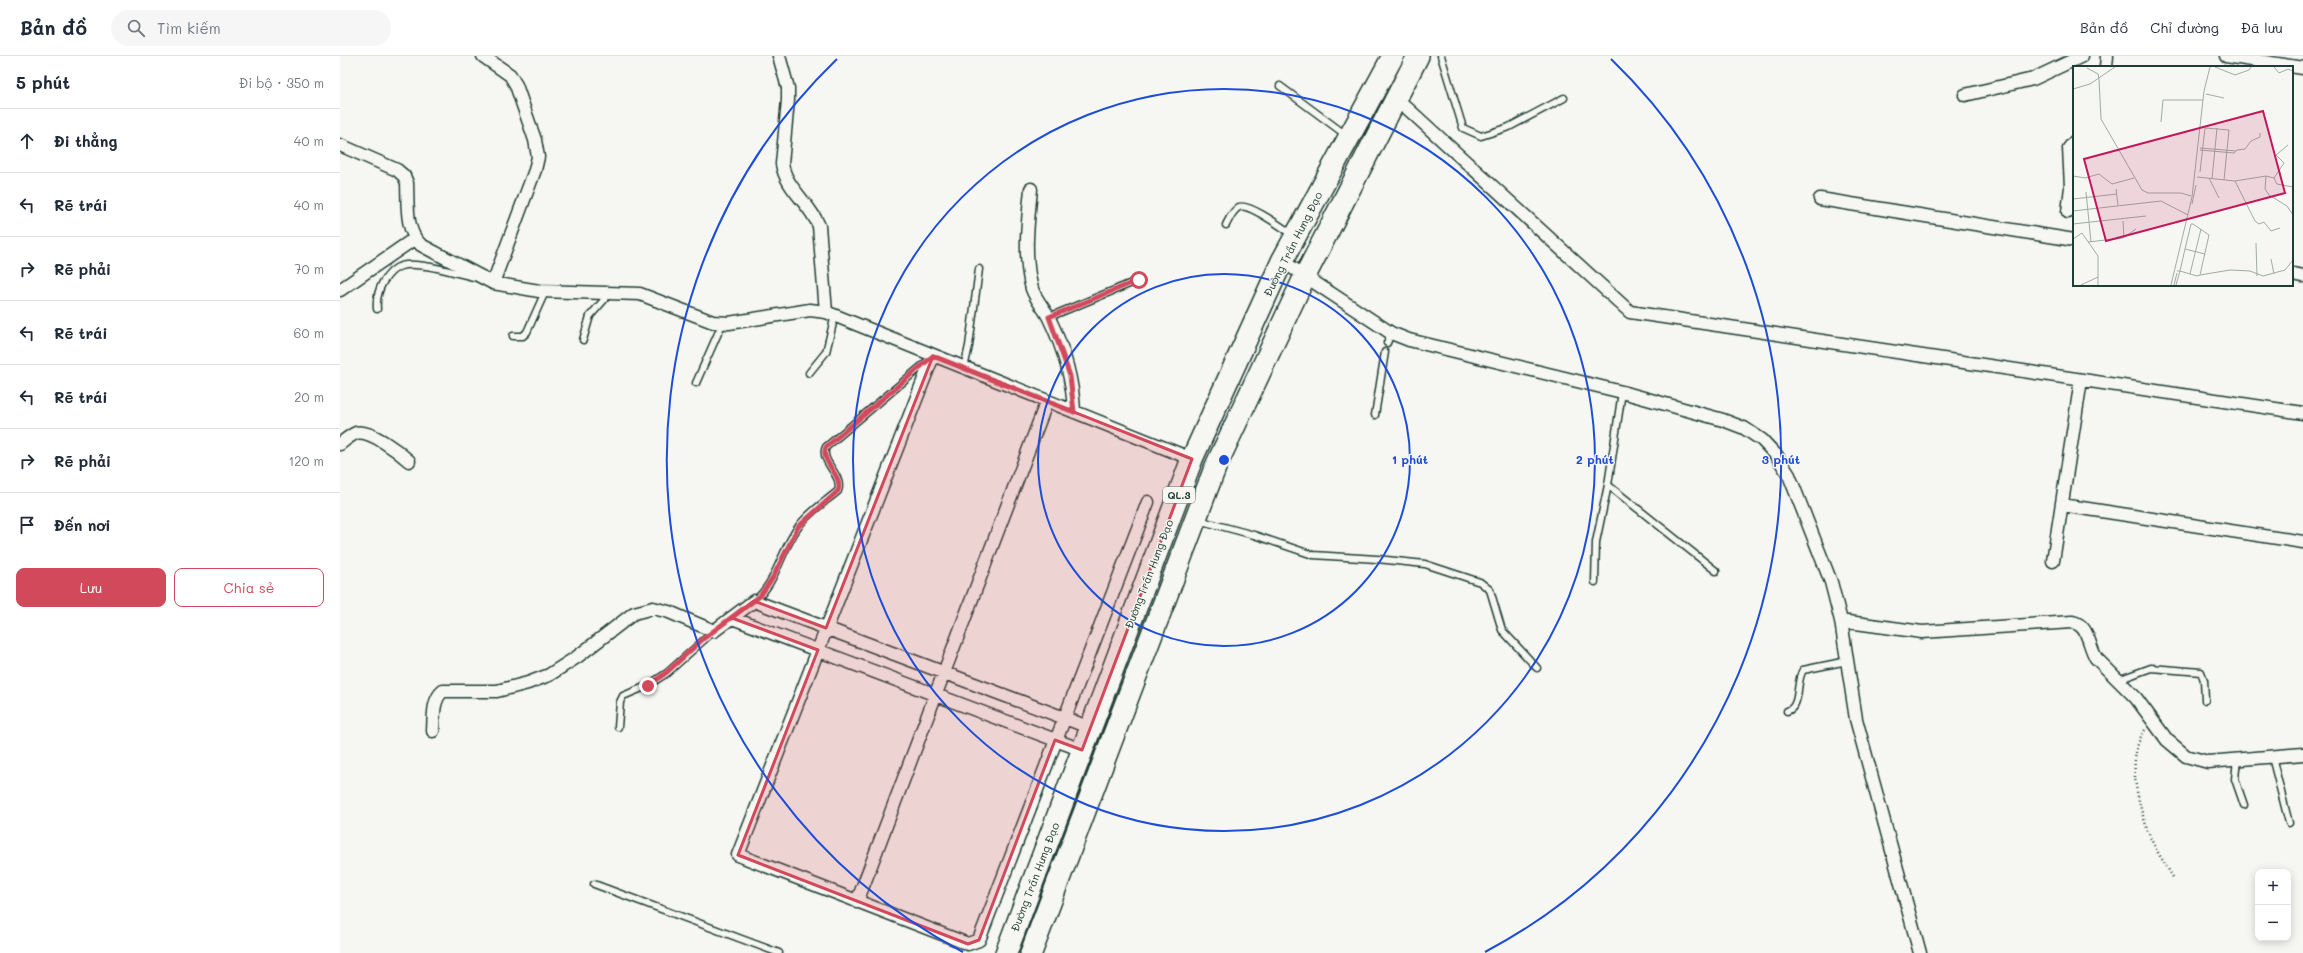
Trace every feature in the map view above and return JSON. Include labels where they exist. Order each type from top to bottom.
[{"type":"highway","name":"Đường Trần Hưng Đạo","points":[[1006,953],[1192,459],[1282,261],[1393,56]]},
{"type":"highway","name":"Đường Trần Hưng Đạo","points":[[1031,953],[1194,519],[1215,468],[1305,276],[1418,56]]},
{"type":"street","points":[[483,56],[510,75],[516,85],[535,140],[538,157],[535,170],[488,281]]},
{"type":"street","points":[[779,56],[788,88],[782,164],[784,174],[789,184],[815,216],[819,226],[831,313]]},
{"type":"street","points":[[1965,95],[2033,79],[2082,56]]},
{"type":"street","points":[[2106,66],[2107,56]]},
{"type":"street","points":[[2226,56],[2290,66]]},
{"type":"street","points":[[2293,66],[2303,68]]},
{"type":"street","points":[[1396,98],[1630,312],[2303,413]]},
{"type":"street","points":[[2068,212],[2071,187],[2069,148],[2073,143]]},
{"type":"street","points":[[340,145],[397,170],[404,176],[407,183],[411,230],[414,239],[421,245],[488,281],[545,292],[611,292],[640,294],[698,317],[723,322],[810,310],[831,313],[933,356],[1192,459]]},
{"type":"street","points":[[1031,189],[1027,242],[1028,272],[1036,300],[1049,317],[1070,376],[1074,412]]},
{"type":"street","points":[[1820,200],[2073,240]]},
{"type":"street","points":[[340,290],[414,239]]},
{"type":"street","points":[[1282,261],[1305,276],[1389,338],[1409,340],[1622,392],[1723,420],[1744,428],[1762,440],[1772,450],[1789,475],[1831,582],[1841,621],[1856,719],[1920,953]]},
{"type":"street","points":[[2293,274],[2303,276]]},
{"type":"street","points":[[933,356],[738,855],[968,944],[979,940],[1148,502]]},
{"type":"street","points":[[2053,561],[2081,380]]},
{"type":"street","points":[[857,902],[1047,401]]},
{"type":"street","points":[[340,444],[355,433],[361,433],[378,439],[400,453],[409,461]]},
{"type":"street","points":[[2062,505],[2303,542]]},
{"type":"street","points":[[433,731],[435,703],[438,695],[443,691],[497,691],[528,683],[549,675],[577,657],[634,613],[653,608],[669,612],[714,631],[754,601],[1091,728]]},
{"type":"street","points":[[732,618],[1082,750]]},
{"type":"street","points":[[1841,621],[1922,632],[2072,622],[2079,624],[2084,629],[2091,650],[2096,658],[2136,698],[2167,740],[2186,756],[2208,762],[2303,754]]},
{"type":"lane","points":[[1441,56],[1463,128],[1481,136],[1509,127],[1564,98]]},
{"type":"lane","points":[[1280,86],[1349,138]]},
{"type":"lane","points":[[1226,225],[1238,208],[1243,206],[1249,207],[1296,236]]},
{"type":"lane","points":[[377,309],[376,301],[382,285],[392,271],[400,266],[418,266],[488,281]]},
{"type":"lane","points":[[964,368],[969,346],[979,269]]},
{"type":"lane","points":[[1049,317],[1139,280]]},
{"type":"lane","points":[[513,336],[524,336],[527,332],[545,292]]},
{"type":"lane","points":[[583,340],[590,316],[611,292]]},
{"type":"lane","points":[[809,373],[826,352],[831,313]]},
{"type":"lane","points":[[696,383],[723,322]]},
{"type":"lane","points":[[1375,414],[1385,352]]},
{"type":"lane","points":[[754,601],[760,596],[773,577],[798,527],[838,491],[839,483],[825,457],[826,447],[933,356]]},
{"type":"lane","points":[[1595,582],[1596,542],[1608,485],[1622,392]]},
{"type":"lane","points":[[1608,485],[1716,571]]},
{"type":"lane","points":[[1194,519],[1254,535],[1313,555],[1425,564],[1480,582],[1490,590],[1502,630],[1537,668]]},
{"type":"lane","points":[[618,727],[620,702],[623,696],[648,686],[714,631]]},
{"type":"lane","points":[[1787,711],[1791,710],[1796,701],[1798,682],[1803,670],[1847,661]]},
{"type":"lane","points":[[2118,680],[2151,668],[2201,672],[2204,680],[2205,700]]},
{"type":"lane","points":[[2272,756],[2289,823]]},
{"type":"lane","points":[[2237,759],[2235,779],[2244,805]]},
{"type":"lane","points":[[594,884],[779,953]]},
{"type":"path","points":[[2152,720],[2135,749],[2134,768],[2147,829],[2174,879]]},
{"type":"highlighted area","points":[[933,356],[1192,459],[1082,750],[1055,740],[979,940],[968,944],[738,855],[818,650],[732,618],[754,601],[826,628]]},
{"type":"route","points":[[648,686],[667,672],[703,639],[760,596],[773,577],[780,560],[798,527],[810,514],[838,491],[840,486],[839,483],[835,473],[825,457],[824,451],[826,447],[872,410],[933,356],[1074,412],[1074,399],[1070,376],[1049,317],[1139,280]]}]
